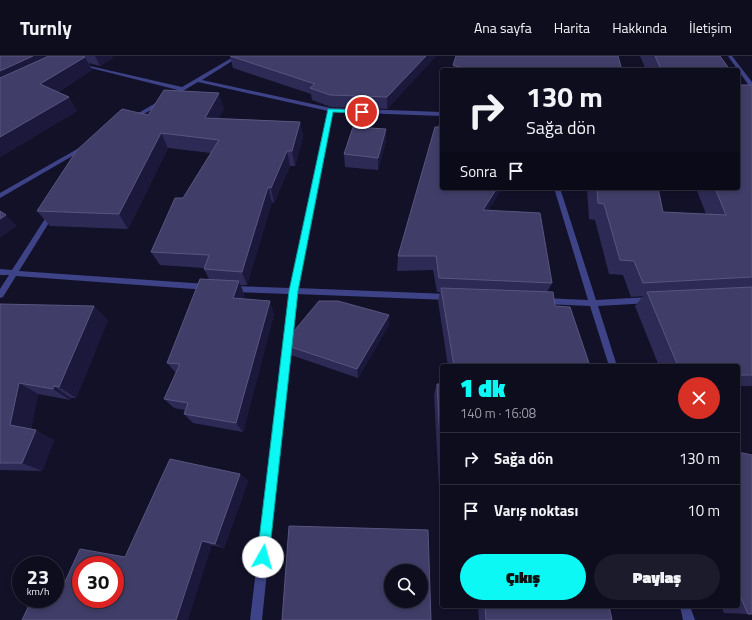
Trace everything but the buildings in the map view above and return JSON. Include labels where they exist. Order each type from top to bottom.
[{"type":"street","points":[[128,121],[238,56]]},
{"type":"street","points":[[730,56],[739,68]]},
{"type":"street","points":[[76,64],[182,89]]},
{"type":"street","points":[[740,70],[752,86]]},
{"type":"street","points":[[197,80],[331,110],[440,114]]},
{"type":"street","points":[[256,620],[293,291],[331,110]]},
{"type":"street","points":[[0,196],[94,141]]},
{"type":"street","points":[[558,190],[612,364]]},
{"type":"street","points":[[0,295],[56,208]]},
{"type":"street","points":[[0,272],[221,288],[460,297]]},
{"type":"street","points":[[539,300],[594,302],[657,300]]},
{"type":"street","points":[[686,608],[689,620]]},
{"type":"route","points":[[263,557],[293,291],[331,110],[362,112]]}]
